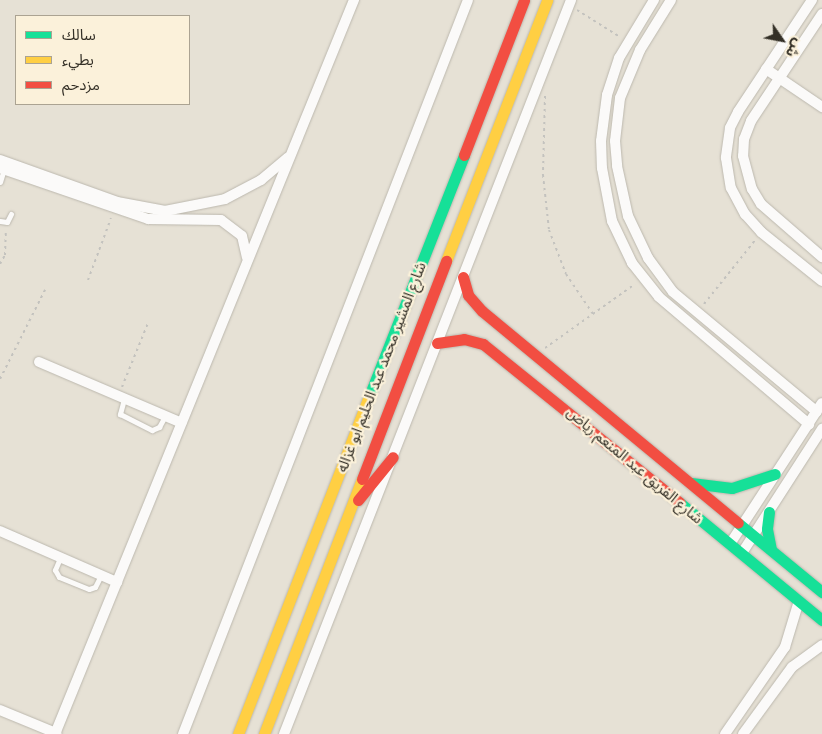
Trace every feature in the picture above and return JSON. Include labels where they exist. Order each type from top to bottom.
[{"type":"street","points":[[0,710],[56,734],[354,0]]},
{"type":"street","points":[[184,734],[468,0]]},
{"type":"street","name":"شارع المشير محمد عبد الحليم ابو غزاله","points":[[238,734],[524,0]]},
{"type":"street","name":"شارع المشير محمد عبد الحليم ابو غزاله","points":[[264,734],[547,0]]},
{"type":"street","points":[[654,0],[628,42],[607,95],[601,141],[602,168],[612,221],[623,246],[643,278],[678,316],[809,424]]},
{"type":"street","points":[[670,0],[640,50],[626,80],[617,115],[617,166],[623,200],[638,240],[660,276],[697,314],[819,407],[730,544]]},
{"type":"street","points":[[812,0],[766,69],[730,128],[726,158],[737,202],[761,232],[822,281]]},
{"type":"street","points":[[284,734],[570,2]]},
{"type":"street","points":[[822,14],[751,121],[744,139],[746,173],[761,204],[822,257]]},
{"type":"street","points":[[766,69],[822,107]]},
{"type":"street","points":[[1,165],[117,202],[165,211],[225,199],[261,180],[292,153]]},
{"type":"street","points":[[1,165],[115,209],[162,220],[221,220],[242,236],[247,248],[247,261]]},
{"type":"street","name":"شارع الفريق عبد المنعم رياض","points":[[463,277],[468,295],[476,307],[822,592]]},
{"type":"street","name":"شارع الفريق عبد المنعم رياض","points":[[437,343],[464,338],[483,344],[554,398],[822,620]]},
{"type":"street","points":[[39,362],[182,423]]},
{"type":"street","points":[[554,398],[566,381]]},
{"type":"street","points":[[742,553],[822,429]]},
{"type":"street","points":[[349,513],[393,457]]},
{"type":"street","points":[[688,482],[710,487],[732,488],[755,483],[775,474]]},
{"type":"street","points":[[769,512],[767,529],[771,550]]},
{"type":"street","points":[[0,531],[117,582]]},
{"type":"street","points":[[297,582],[318,590]]},
{"type":"street","points":[[725,734],[785,648],[799,601]]},
{"type":"street","points":[[743,734],[792,667],[822,645]]},
{"type":"lane","points":[[0,182],[1,165]]},
{"type":"lane","points":[[0,220],[7,222],[11,214]]},
{"type":"lane","points":[[121,397],[120,414],[152,430],[159,427],[165,416]]},
{"type":"lane","points":[[60,558],[55,570],[59,577],[89,589],[95,586],[101,575]]},
{"type":"path","points":[[570,2],[628,42]]},
{"type":"path","points":[[541,76],[545,99],[543,174],[549,230],[566,274],[593,314]]},
{"type":"path","points":[[88,280],[115,209]]},
{"type":"path","points":[[0,264],[7,222]]},
{"type":"path","points":[[697,314],[761,232]]},
{"type":"path","points":[[534,356],[643,278]]},
{"type":"path","points":[[0,378],[46,290]]},
{"type":"path","points":[[121,397],[148,323]]},
{"type":"traffic: fast","points":[[368,399],[464,155]]},
{"type":"traffic: fast","points":[[691,483],[732,488],[775,474]]},
{"type":"traffic: fast","points":[[680,503],[822,620]]},
{"type":"traffic: fast","points":[[769,512],[767,529],[771,550]]},
{"type":"traffic: fast","points":[[738,523],[822,592]]},
{"type":"traffic: slow","points":[[446,261],[547,0]]},
{"type":"traffic: slow","points":[[238,734],[368,399]]},
{"type":"traffic: slow","points":[[264,734],[362,479]]},
{"type":"traffic: jam","points":[[464,155],[524,0]]},
{"type":"traffic: jam","points":[[362,479],[446,261]]},
{"type":"traffic: jam","points":[[463,277],[468,295],[482,311],[738,523]]},
{"type":"traffic: jam","points":[[437,343],[464,339],[483,344],[680,503]]},
{"type":"traffic: jam","points":[[358,500],[393,457]]}]
